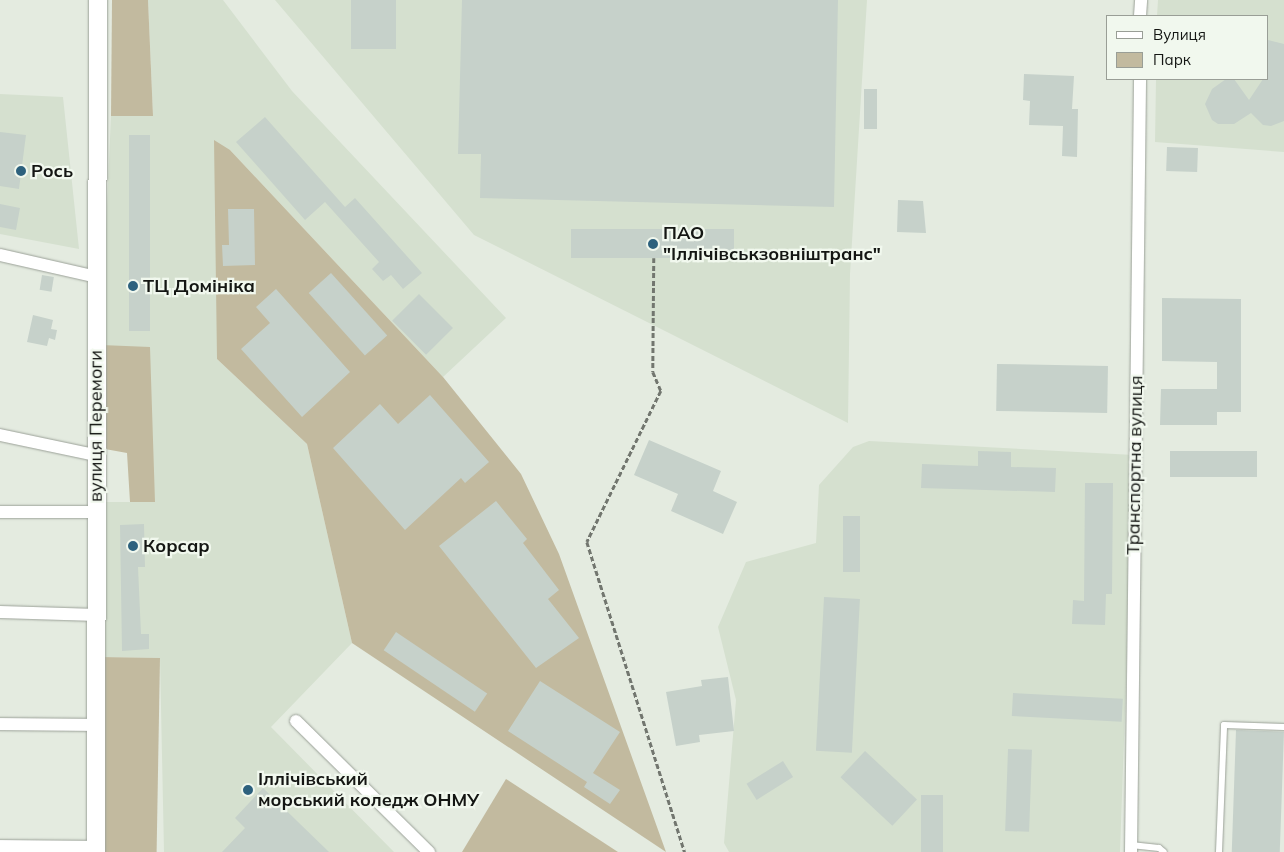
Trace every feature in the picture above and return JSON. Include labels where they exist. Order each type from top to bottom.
[{"type":"main road","name":"вулиця Перемоги","points":[[96,849],[97,512],[95,455],[98,0]]},
{"type":"street","points":[[1140,0],[1140,15]]},
{"type":"street","name":"Транспортна вулиця","points":[[1131,849],[1140,80]]},
{"type":"street","points":[[0,255],[97,277]]},
{"type":"street","points":[[0,435],[95,455]]},
{"type":"street","points":[[0,512],[97,512]]},
{"type":"street","points":[[0,612],[97,615]]},
{"type":"street","points":[[296,721],[429,852]]},
{"type":"street","points":[[0,724],[96,725]]},
{"type":"street","points":[[0,846],[96,849]]},
{"type":"lane","points":[[1219,852],[1224,725],[1284,727]]},
{"type":"lane","points":[[1131,849],[1159,848],[1164,852]]},
{"type":"path","points":[[654,258],[653,372],[661,391],[587,542],[685,852]]},
{"type":"shaded area","points":[[148,0],[223,0],[292,91],[506,318],[443,377],[230,150],[217,359],[307,444],[352,643],[271,727],[394,852],[164,852],[160,658],[100,657],[103,502],[155,502],[101,345],[111,116],[153,116]]},
{"type":"shaded area","points":[[275,0],[867,0],[850,274],[848,423],[474,235]]},
{"type":"shaded area","points":[[1158,0],[1284,0],[1284,152],[1155,142],[1156,80],[1269,80],[1269,15],[1157,15]]},
{"type":"shaded area","points":[[0,94],[63,97],[79,249],[0,234]]},
{"type":"shaded area","points":[[869,441],[1134,455],[1120,852],[729,852],[724,843],[736,700],[718,627],[746,562],[816,543],[819,485],[853,447]]},
{"type":"green space","points":[[112,0],[148,0],[153,116],[111,116]]},
{"type":"green space","points":[[214,140],[230,150],[443,377],[521,474],[559,554],[666,852],[352,643],[307,444],[217,359]]},
{"type":"green space","points":[[101,345],[150,347],[155,502],[130,502],[127,453],[105,449]]},
{"type":"green space","points":[[100,657],[160,658],[157,852],[97,852]]},
{"type":"green space","points":[[506,779],[618,852],[462,852]]},
{"type":"building","points":[[351,0],[396,0],[396,49],[351,49]]},
{"type":"building","points":[[462,0],[838,0],[834,207],[480,198],[481,154],[458,154]]},
{"type":"building","points":[[1269,40],[1284,44],[1284,121],[1271,126],[1263,125],[1251,113],[1234,124],[1218,124],[1212,120],[1205,104],[1212,89],[1225,80],[1235,80],[1249,100],[1262,80],[1269,80]]},
{"type":"building","points":[[1024,74],[1074,76],[1072,109],[1078,109],[1077,157],[1062,156],[1063,126],[1029,125],[1030,101],[1023,100]]},
{"type":"building","points":[[864,89],[877,89],[877,129],[864,129]]},
{"type":"building","points":[[265,117],[345,207],[355,198],[422,273],[403,289],[391,275],[383,281],[372,269],[379,262],[325,202],[305,220],[236,142]]},
{"type":"building","points":[[0,132],[26,135],[19,189],[0,186]]},
{"type":"building","points":[[129,135],[150,135],[150,331],[129,331]]},
{"type":"building","points":[[1167,147],[1198,148],[1197,172],[1166,171]]},
{"type":"building","points":[[898,200],[923,201],[926,233],[897,232]]},
{"type":"building","points":[[0,204],[20,208],[16,230],[0,227]]},
{"type":"building","points":[[228,209],[254,209],[255,265],[223,266],[222,245],[229,245]]},
{"type":"building","name":"ПАО \"Іллічівськзовніштранс\"","points":[[571,229],[734,229],[734,258],[571,258]]},
{"type":"building","points":[[331,273],[387,335],[365,355],[309,293]]},
{"type":"building","points":[[42,275],[54,277],[52,292],[40,290]]},
{"type":"building","points":[[276,289],[350,372],[302,417],[241,349],[270,323],[256,307]]},
{"type":"building","points":[[419,294],[453,328],[426,355],[392,321]]},
{"type":"building","points":[[1162,298],[1241,299],[1241,412],[1217,412],[1217,425],[1160,425],[1161,389],[1217,389],[1217,362],[1162,361]]},
{"type":"building","points":[[33,315],[53,320],[51,329],[57,330],[55,340],[49,338],[47,346],[27,342]]},
{"type":"building","points":[[997,364],[1108,366],[1107,413],[996,411]]},
{"type":"building","points":[[430,395],[489,462],[465,483],[461,478],[405,530],[333,448],[380,404],[398,424]]},
{"type":"building","points":[[649,440],[721,471],[713,491],[737,502],[723,534],[671,511],[678,494],[634,475]]},
{"type":"building","points":[[978,451],[1011,452],[1011,467],[1056,468],[1055,492],[921,488],[922,464],[978,466]]},
{"type":"building","points":[[1170,451],[1257,451],[1257,477],[1170,477]]},
{"type":"building","points":[[1085,483],[1113,483],[1112,594],[1106,594],[1105,625],[1072,624],[1073,600],[1084,601]]},
{"type":"building","points":[[496,501],[527,539],[523,543],[559,590],[548,599],[579,638],[536,668],[439,546]]},
{"type":"building","points":[[843,516],[860,516],[860,572],[843,572]]},
{"type":"building","points":[[144,524],[145,567],[138,567],[141,634],[149,634],[149,649],[122,651],[120,525]]},
{"type":"building","points":[[824,597],[860,599],[852,753],[816,751]]},
{"type":"building","points":[[396,632],[487,694],[475,712],[384,650]]},
{"type":"building","points":[[728,677],[734,731],[699,735],[700,742],[676,746],[666,692],[702,686],[701,680]]},
{"type":"building","points":[[540,681],[620,732],[593,773],[620,790],[610,804],[584,787],[587,782],[508,731]]},
{"type":"building","points":[[1013,693],[1123,699],[1122,722],[1012,716]]},
{"type":"building","points":[[1236,730],[1284,732],[1280,852],[1232,852]]},
{"type":"building","points":[[1008,749],[1032,750],[1029,832],[1005,831]]},
{"type":"building","points":[[865,751],[917,799],[892,826],[840,777]]},
{"type":"building","points":[[783,761],[793,777],[757,800],[747,784]]},
{"type":"building","points":[[263,788],[329,852],[222,852],[245,828],[235,818]]},
{"type":"building","points":[[921,795],[943,795],[943,852],[921,852]]},
{"type":"place","name":"Рось","points":[[21,171]]},
{"type":"place","name":"ПАО \"Іллічівськзовніштранс\"","points":[[653,244]]},
{"type":"place","name":"ТЦ Домініка","points":[[133,286]]},
{"type":"place","name":"Корсар","points":[[133,546]]},
{"type":"place","name":"Іллічівський морський коледж ОНМУ","points":[[248,790]]}]
